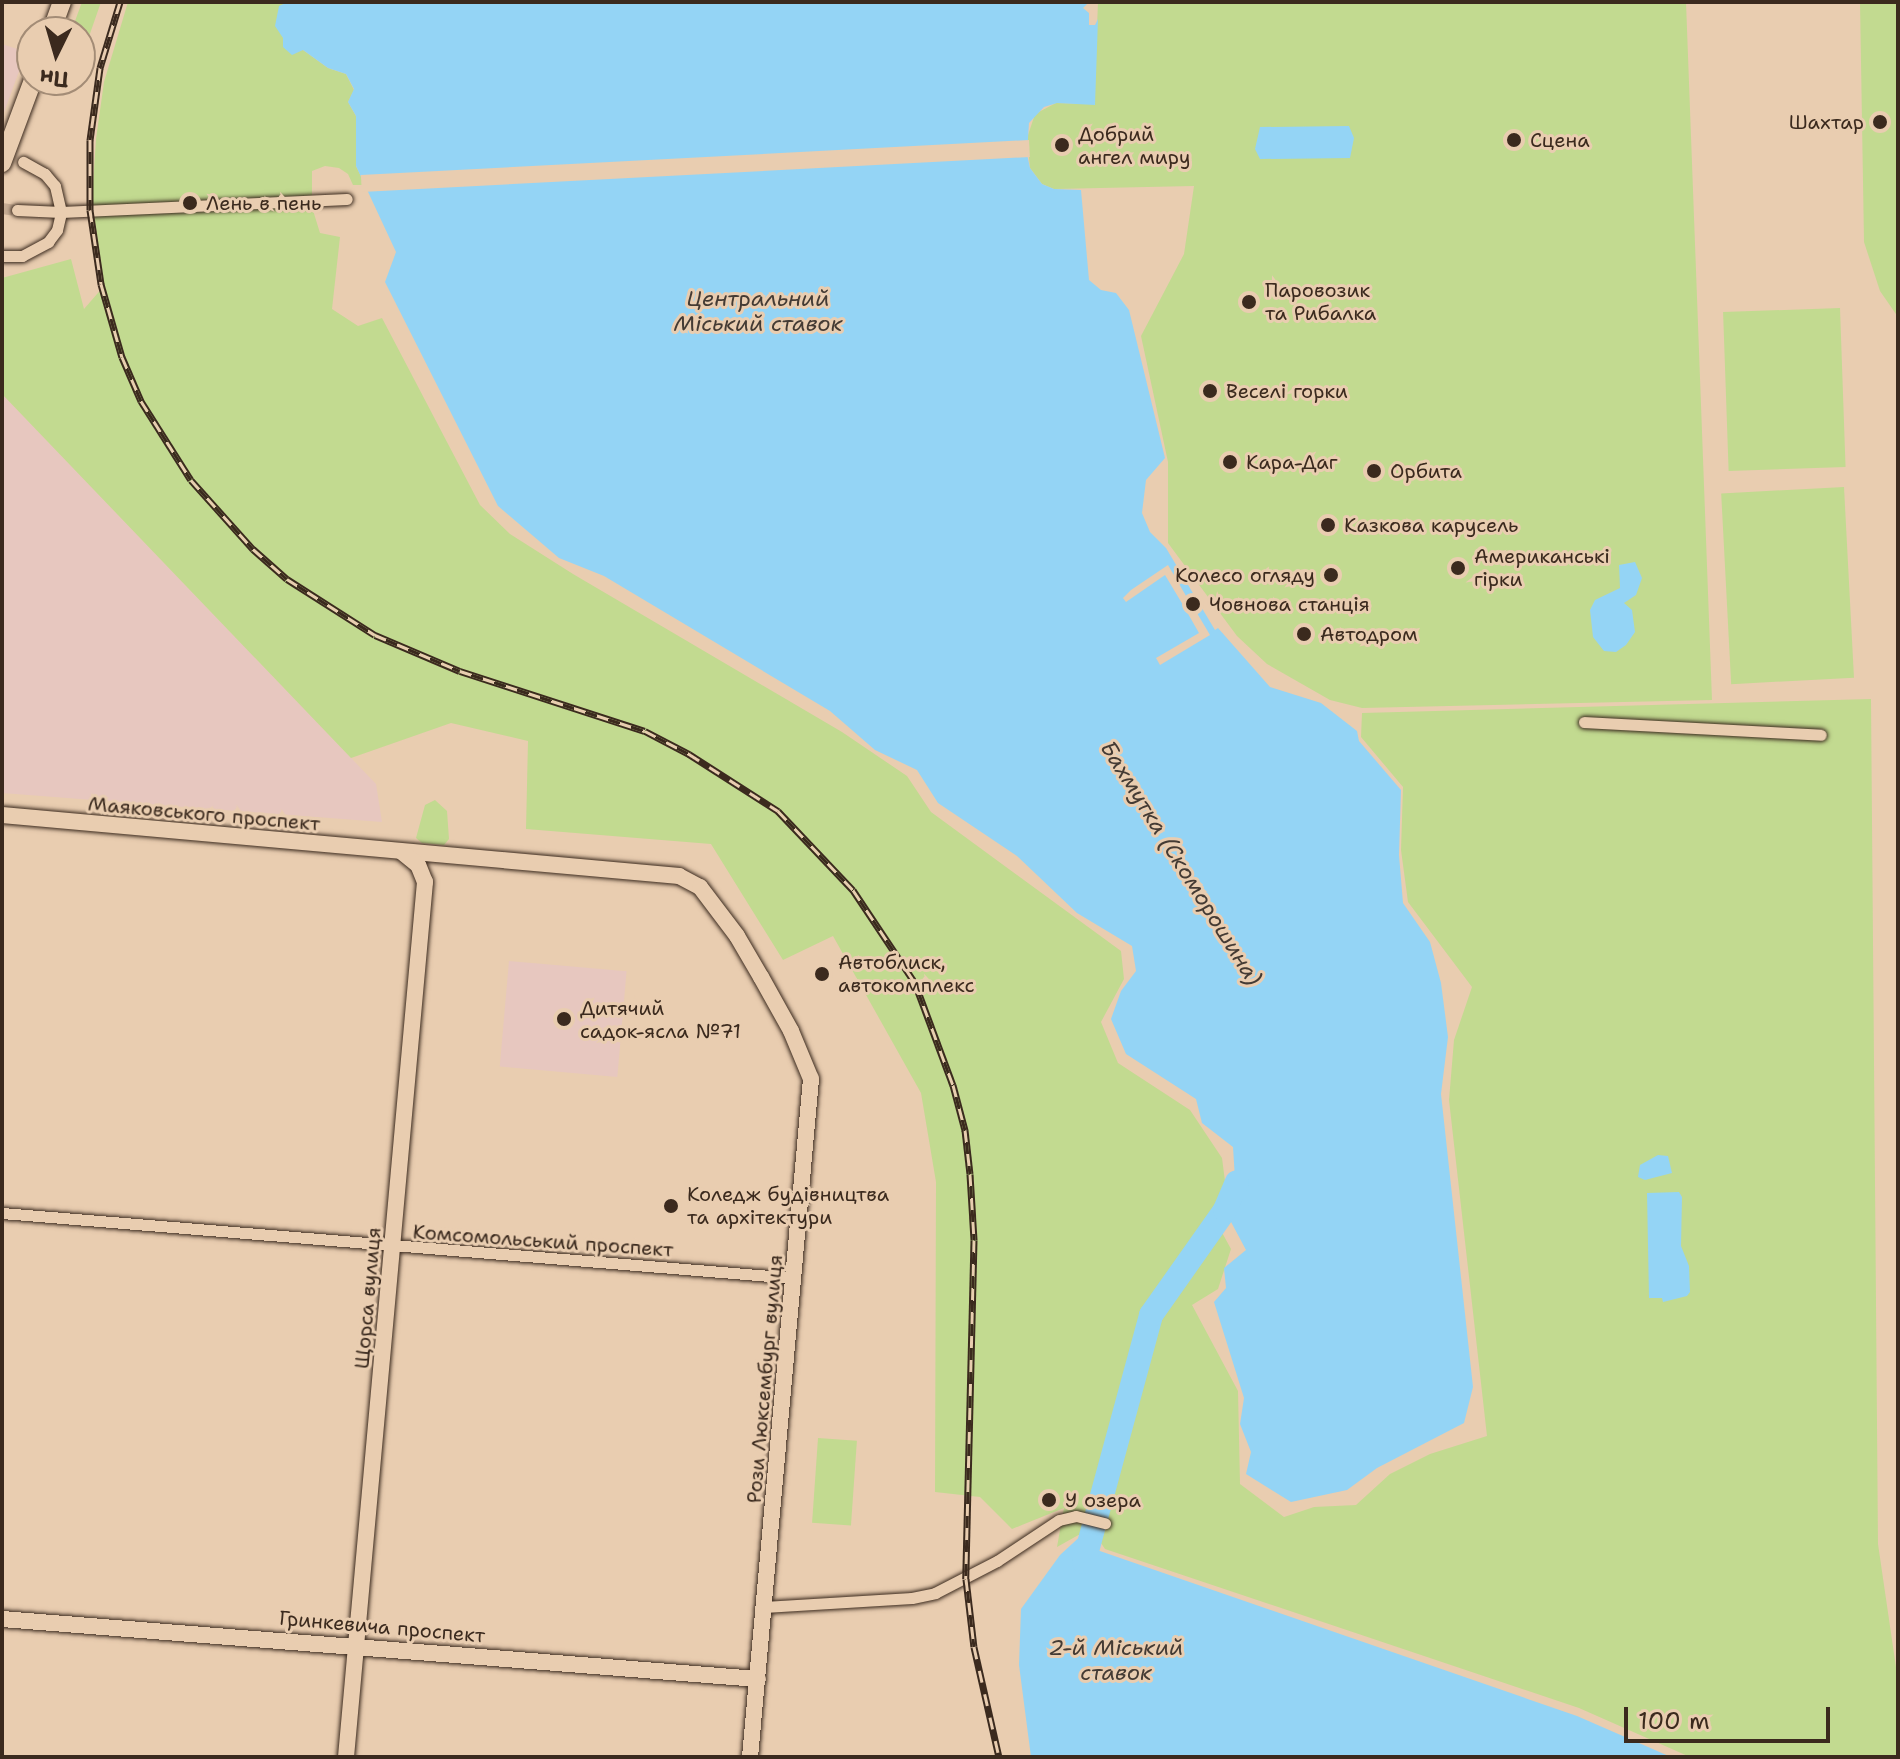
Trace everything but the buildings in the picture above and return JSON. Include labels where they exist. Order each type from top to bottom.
[{"type":"main road","points":[[2,163],[27,96]]},
{"type":"street","points":[[2,256],[36,251],[57,230],[61,212],[55,186],[45,174],[23,162]]},
{"type":"street","points":[[17,210],[61,212],[347,199]]},
{"type":"street","points":[[1584,722],[1821,735]]},
{"type":"street","name":"Маяковського проспект","points":[[2,815],[402,852]]},
{"type":"street","points":[[402,852],[418,865],[425,882]]},
{"type":"street","name":"Рози Люксембург вулиця","points":[[402,852],[679,876],[700,887],[737,936],[761,977],[791,1031],[811,1079],[750,1757]]},
{"type":"street","points":[[425,882],[431,866],[447,855]]},
{"type":"street","name":"Щорса вулиця","points":[[346,1757],[425,882]]},
{"type":"street","name":"Комсомольський проспект","points":[[2,1213],[392,1248],[794,1278]]},
{"type":"street","points":[[764,1607],[912,1598],[935,1593],[997,1561],[1059,1520],[1069,1516],[1105,1523]]},
{"type":"street","name":"Гринкевича проспект","points":[[2,1619],[758,1679]]},
{"type":"shaded area","points":[[2,44],[16,49],[16,80],[2,118]]},
{"type":"shaded area","points":[[2,394],[376,784],[382,822],[2,793]]},
{"type":"shaded area","name":"Дитячий садок-ясла №71","points":[[509,961],[627,971],[617,1077],[500,1067]]},
{"type":"green space","points":[[82,2],[101,2],[96,16],[77,16]]},
{"type":"green space","points":[[128,2],[288,2],[303,50],[328,68],[346,74],[354,90],[348,102],[356,116],[356,166],[365,185],[353,185],[348,174],[339,168],[325,166],[312,171],[312,207],[320,233],[340,237],[332,309],[358,326],[382,318],[480,505],[510,534],[842,732],[907,776],[931,812],[1121,951],[1124,979],[1101,1022],[1118,1063],[1190,1110],[1222,1158],[1225,1181],[1213,1216],[1231,1249],[1218,1289],[1192,1305],[1238,1391],[1240,1484],[1284,1517],[1314,1507],[1356,1505],[1390,1474],[1430,1454],[1487,1436],[1449,1100],[1454,1040],[1472,987],[1408,902],[1401,850],[1403,787],[1361,737],[1362,713],[1871,699],[1878,1544],[1898,1681],[1898,1757],[1690,1757],[1579,1708],[1105,1549],[1091,1528],[1057,1547],[1064,1508],[1012,1529],[980,1497],[935,1492],[936,1182],[921,1093],[833,936],[783,960],[711,844],[526,829],[528,741],[451,723],[351,758],[2,394],[2,278],[71,259],[84,309],[104,286],[92,200],[96,139],[104,82]]},
{"type":"green space","points":[[1098,2],[1686,2],[1712,700],[1362,708],[1330,700],[1267,664],[1237,636],[1168,543],[1168,462],[1141,336],[1184,254],[1194,186],[1054,189],[1042,184],[1030,168],[1027,138],[1035,114],[1056,103],[1094,104]]},
{"type":"green space","name":"Шахтар","points":[[1860,2],[1898,2],[1898,317],[1880,291],[1864,242]]},
{"type":"green space","points":[[1840,308],[1846,467],[1729,471],[1723,312]]},
{"type":"green space","points":[[1844,487],[1854,678],[1731,684],[1721,493]]},
{"type":"green space","points":[[435,800],[447,811],[449,839],[444,845],[422,843],[416,838],[425,805]]},
{"type":"green space","points":[[818,1438],[857,1441],[851,1526],[812,1523]]},
{"type":"water","name":"Центральний Міський ставок","points":[[288,2],[1089,2],[1083,8],[1089,13],[1089,25],[1095,25],[1098,19],[1095,105],[1057,103],[1044,107],[1029,123],[1027,154],[1030,168],[1042,184],[1054,189],[1081,190],[1089,280],[1101,290],[1116,293],[1129,310],[1165,458],[1146,480],[1142,513],[1150,532],[1166,548],[1215,630],[1218,628],[1270,687],[1321,703],[1357,731],[1359,741],[1401,790],[1399,855],[1403,903],[1430,942],[1441,983],[1448,1037],[1441,1094],[1473,1387],[1464,1423],[1377,1468],[1347,1490],[1291,1502],[1246,1474],[1251,1452],[1240,1424],[1244,1398],[1214,1302],[1226,1288],[1224,1268],[1246,1250],[1222,1205],[1235,1179],[1233,1147],[1202,1123],[1196,1099],[1126,1054],[1111,1019],[1121,991],[1136,971],[1132,946],[1077,913],[1017,856],[938,803],[917,770],[875,750],[830,711],[604,576],[559,558],[498,506],[385,282],[396,252],[356,166],[356,116],[348,102],[354,89],[346,74],[328,68],[303,50],[292,55],[283,47],[283,38],[275,26],[279,6]]},
{"type":"water","points":[[1349,126],[1354,138],[1350,158],[1260,159],[1255,149],[1260,127]]},
{"type":"water","points":[[1635,562],[1642,578],[1636,595],[1624,603],[1632,610],[1635,632],[1626,645],[1616,652],[1604,651],[1593,637],[1590,610],[1595,600],[1620,588],[1619,565]]},
{"type":"water","points":[[1658,1155],[1668,1156],[1672,1173],[1645,1180],[1638,1177],[1640,1165]]},
{"type":"water","points":[[1679,1192],[1682,1197],[1681,1246],[1689,1266],[1690,1292],[1687,1296],[1663,1302],[1662,1298],[1649,1298],[1647,1193]]},
{"type":"water","name":"2-й Міський ставок","points":[[1085,1532],[1092,1532],[1097,1550],[1577,1716],[1671,1757],[1031,1757],[1019,1665],[1021,1609],[1060,1555]]},
{"type":"pier","points":[[1029,140],[1030,157],[362,192],[361,175]]},
{"type":"pier","points":[[1168,565],[1189,601],[1183,605],[1165,575],[1126,602],[1123,598],[1131,590]]},
{"type":"pier","points":[[1194,608],[1210,635],[1160,665],[1156,658],[1199,633],[1187,612]]},
{"type":"waterway","name":"Бахмутка (Скоморошина)","points":[[1084,1562],[1151,1315],[1225,1210],[1237,1182]]},
{"type":"tunnel","points":[[2,208],[17,210]]},
{"type":"railway","points":[[120,2],[100,68],[90,140],[90,210],[101,284],[122,357],[141,401],[191,480],[253,549],[287,579],[375,635],[460,671],[645,731],[689,754],[778,811],[853,890],[915,983],[953,1085],[965,1130],[970,1174],[974,1240],[966,1579],[974,1647],[999,1757]]},
{"type":"place","name":"Шахтар","points":[[1880,122]]},
{"type":"place","name":"Сцена","points":[[1514,140]]},
{"type":"place","name":"Добрий ангел миру","points":[[1062,145]]},
{"type":"place","name":"Лень в пень","points":[[190,203]]},
{"type":"place","name":"Паровозик та Рибалка","points":[[1249,302]]},
{"type":"place","name":"Веселі горки","points":[[1210,391]]},
{"type":"place","name":"Кара-Даг","points":[[1230,462]]},
{"type":"place","name":"Орбита","points":[[1374,471]]},
{"type":"place","name":"Казкова карусель","points":[[1328,525]]},
{"type":"place","name":"Американські гірки","points":[[1458,568]]},
{"type":"place","name":"Колесо огляду","points":[[1331,575]]},
{"type":"place","name":"Човнова станція","points":[[1193,604]]},
{"type":"place","name":"Автодром","points":[[1304,634]]},
{"type":"place","name":"Автоблиск, автокомплекс","points":[[822,974]]},
{"type":"place","name":"Дитячий садок-ясла №71","points":[[564,1019]]},
{"type":"place","name":"Коледж будівництва та архітектури","points":[[671,1206]]},
{"type":"place","name":"У озера","points":[[1049,1500]]}]
